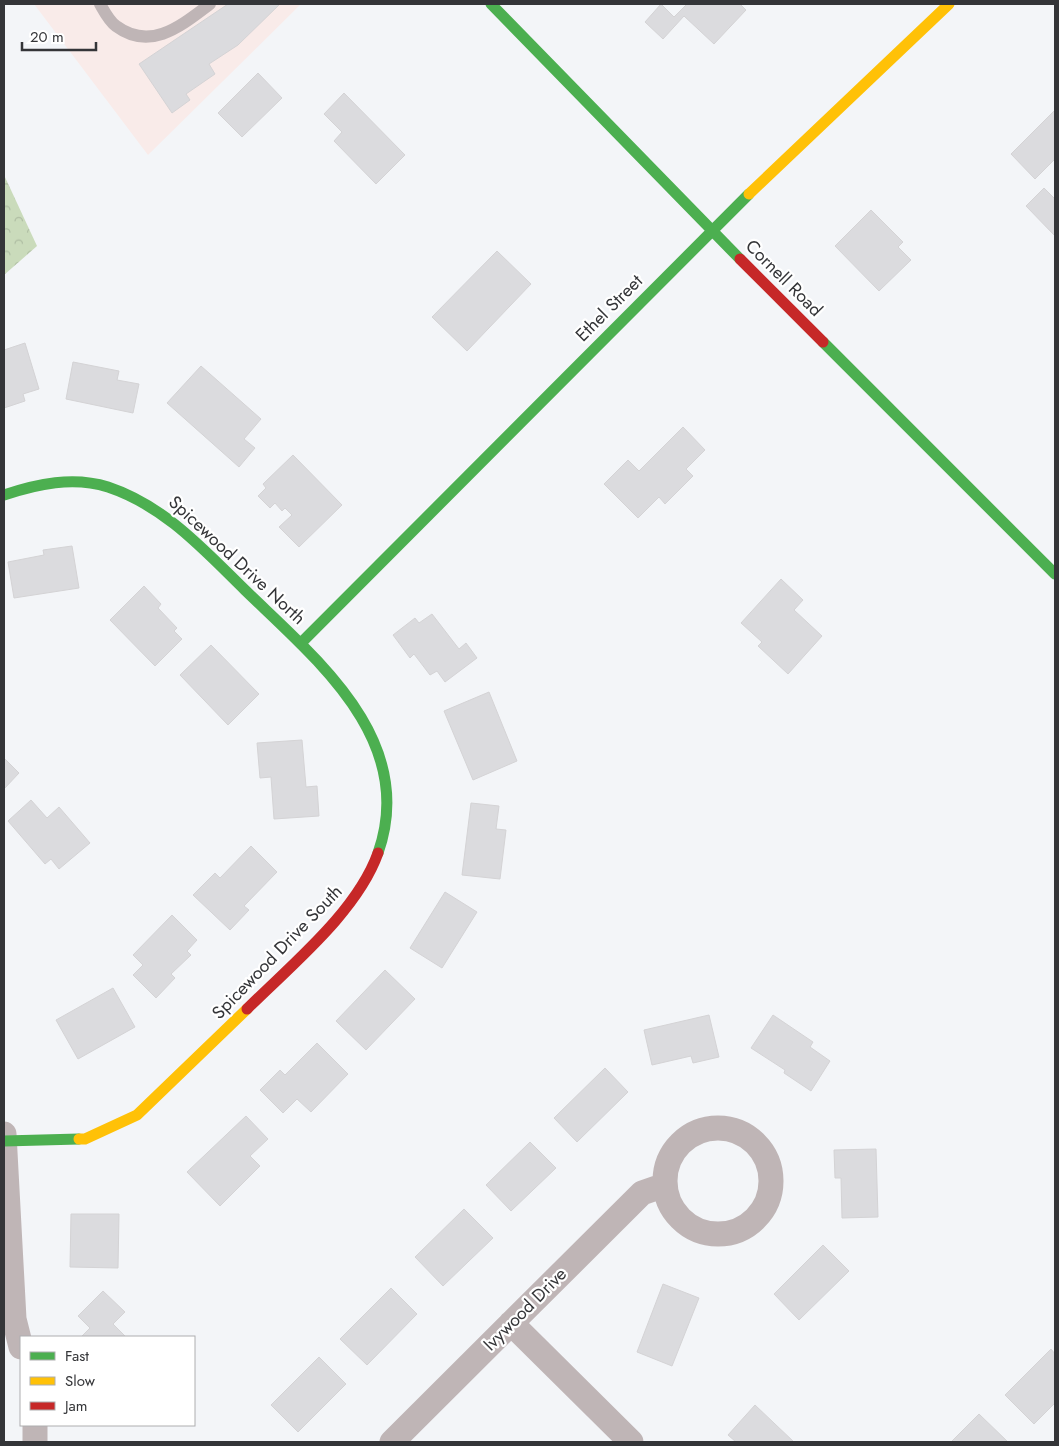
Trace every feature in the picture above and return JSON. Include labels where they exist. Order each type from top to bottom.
[{"type":"street","name":"Cornell Road","points":[[491,4],[711,230],[1055,574]]},
{"type":"street","name":"Ethel Street","points":[[301,643],[711,230],[949,4]]},
{"type":"street","name":"Spicewood Drive North","points":[[4,495],[29,486],[73,482],[105,486],[139,498],[170,518],[301,643]]},
{"type":"street","name":"Spicewood Drive South","points":[[4,1141],[85,1138],[137,1115],[228,1028],[334,922],[363,885],[373,866],[383,832],[386,802],[383,767],[370,730],[361,713],[327,669],[301,643]]},
{"type":"street","points":[[714,1129],[728,1129],[752,1141],[761,1151],[768,1164],[771,1177],[766,1204],[758,1216],[748,1225],[722,1234],[708,1233],[684,1222],[674,1211],[665,1185],[666,1172],[678,1147],[700,1131],[714,1129]]},
{"type":"street","points":[[4,1134],[14,1319],[20,1343]]},
{"type":"street","name":"Ivywood Drive","points":[[392,1442],[642,1193],[665,1185]]},
{"type":"street","points":[[511,1323],[631,1442]]},
{"type":"street","points":[[35,1426],[35,1442]]},
{"type":"lane","points":[[100,4],[115,25],[131,34],[147,37],[175,30],[210,4]]},
{"type":"shaded area","points":[[34,4],[301,4],[148,155]]},
{"type":"green space","points":[[4,175],[37,246],[4,275]]},
{"type":"building","points":[[228,4],[280,4],[238,45],[209,64],[215,74],[186,94],[190,100],[172,113],[139,64]]},
{"type":"building","points":[[661,4],[674,17],[687,4],[740,4],[746,10],[714,44],[684,16],[663,39],[645,22]]},
{"type":"building","points":[[258,73],[282,98],[242,137],[218,113]]},
{"type":"building","points":[[344,93],[405,155],[376,184],[334,141],[342,132],[324,114]]},
{"type":"building","points":[[1055,110],[1055,159],[1035,179],[1011,154]]},
{"type":"building","points":[[1044,188],[1055,199],[1055,236],[1026,206]]},
{"type":"building","points":[[871,210],[903,242],[898,247],[911,260],[879,291],[835,246]]},
{"type":"building","points":[[497,251],[531,284],[467,351],[432,317]]},
{"type":"building","points":[[25,343],[39,389],[23,394],[25,401],[4,408],[4,350]]},
{"type":"building","points":[[73,362],[119,371],[117,380],[139,384],[133,413],[66,399]]},
{"type":"building","points":[[201,366],[261,419],[244,439],[255,448],[239,467],[167,403]]},
{"type":"building","points":[[683,427],[705,450],[686,469],[693,476],[665,504],[659,497],[638,518],[604,484],[628,460],[639,471]]},
{"type":"building","points":[[293,455],[342,505],[299,547],[279,527],[292,515],[285,508],[282,511],[275,503],[270,508],[258,496],[266,488],[263,484]]},
{"type":"building","points":[[72,546],[79,588],[14,598],[8,562],[44,555],[43,550]]},
{"type":"building","points":[[781,579],[803,600],[794,610],[822,636],[788,674],[758,646],[762,642],[741,623]]},
{"type":"building","points":[[144,586],[161,604],[158,608],[177,628],[174,631],[182,639],[155,666],[110,620]]},
{"type":"building","points":[[432,614],[459,649],[466,643],[477,658],[445,682],[437,671],[430,675],[414,654],[410,658],[393,635],[415,618],[419,623]]},
{"type":"building","points":[[211,645],[259,694],[228,725],[180,675]]},
{"type":"building","points":[[489,692],[517,761],[473,780],[444,711]]},
{"type":"building","points":[[302,740],[306,787],[317,786],[319,816],[274,819],[271,777],[260,778],[257,743]]},
{"type":"building","points":[[4,758],[19,773],[4,789]]},
{"type":"building","points":[[31,800],[47,818],[59,807],[90,843],[59,869],[51,859],[45,864],[8,821]]},
{"type":"building","points":[[471,803],[499,806],[496,829],[506,830],[500,879],[462,875]]},
{"type":"building","points":[[251,846],[277,872],[244,906],[249,910],[230,930],[193,895],[215,873],[220,878]]},
{"type":"building","points":[[445,892],[477,912],[442,968],[410,948]]},
{"type":"building","points":[[172,915],[197,940],[187,951],[191,955],[171,974],[175,978],[156,998],[133,975],[143,965],[133,955]]},
{"type":"building","points":[[385,970],[415,999],[366,1050],[336,1021]]},
{"type":"building","points":[[113,988],[135,1027],[78,1059],[56,1020]]},
{"type":"building","points":[[709,1015],[719,1057],[693,1063],[691,1056],[652,1065],[644,1030]]},
{"type":"building","points":[[773,1015],[813,1042],[810,1047],[830,1061],[811,1091],[784,1073],[785,1070],[751,1048]]},
{"type":"building","points":[[317,1043],[348,1074],[311,1112],[297,1099],[283,1113],[260,1090],[280,1070],[285,1075]]},
{"type":"building","points":[[605,1068],[628,1092],[577,1142],[554,1118]]},
{"type":"building","points":[[246,1116],[268,1139],[250,1156],[260,1166],[220,1206],[187,1172]]},
{"type":"building","points":[[530,1142],[556,1168],[511,1211],[486,1185]]},
{"type":"building","points":[[876,1149],[878,1217],[842,1218],[841,1178],[835,1178],[834,1150]]},
{"type":"building","points":[[464,1209],[493,1238],[443,1286],[415,1257]]},
{"type":"building","points":[[71,1214],[119,1214],[118,1268],[70,1267]]},
{"type":"building","points":[[823,1245],[849,1271],[799,1320],[774,1294]]},
{"type":"building","points":[[663,1284],[699,1298],[672,1366],[637,1352]]},
{"type":"building","points":[[391,1288],[417,1314],[367,1365],[340,1339]]},
{"type":"building","points":[[103,1291],[125,1312],[113,1324],[125,1336],[82,1336],[90,1328],[78,1316]]},
{"type":"building","points":[[1051,1349],[1055,1354],[1055,1403],[1034,1424],[1005,1395]]},
{"type":"building","points":[[319,1357],[346,1384],[298,1432],[271,1405]]},
{"type":"building","points":[[755,1405],[794,1442],[736,1442],[728,1435]]},
{"type":"building","points":[[979,1414],[1008,1442],[951,1442]]},
{"type":"traffic: fast","points":[[491,4],[740,259]]},
{"type":"traffic: fast","points":[[301,643],[749,194]]},
{"type":"traffic: fast","points":[[823,342],[1055,574]]},
{"type":"traffic: fast","points":[[4,495],[55,483],[82,482],[108,487],[148,505],[166,517],[199,545],[301,644],[329,674],[353,705],[372,738],[384,774],[387,812],[378,853]]},
{"type":"traffic: fast","points":[[4,1141],[79,1139]]},
{"type":"traffic: slow","points":[[749,194],[949,4]]},
{"type":"traffic: slow","points":[[79,1139],[85,1139],[137,1115],[247,1009]]},
{"type":"traffic: jam","points":[[740,259],[823,342]]},
{"type":"traffic: jam","points":[[247,1009],[339,917],[368,875],[378,853]]}]
